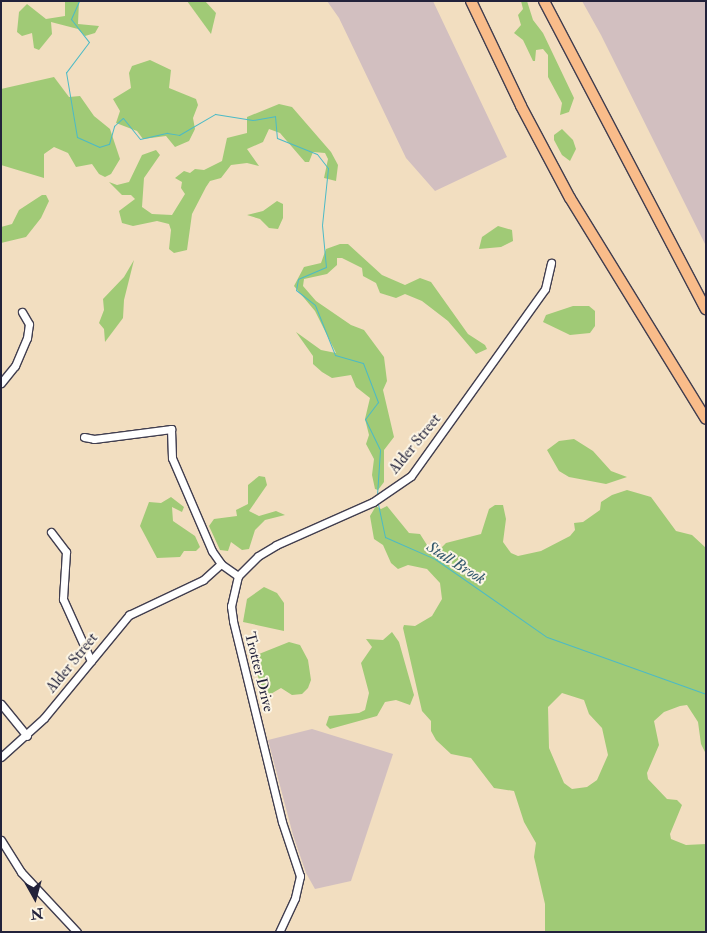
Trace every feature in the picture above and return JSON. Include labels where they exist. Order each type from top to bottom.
[{"type":"highway","points":[[471,1],[521,106],[570,198],[706,420]]},
{"type":"highway","points":[[544,1],[706,309]]},
{"type":"street","name":"Alder Street","points":[[238,576],[258,556],[276,545],[377,500],[411,476],[545,289],[551,263]]},
{"type":"street","points":[[2,382],[14,366],[27,338],[29,324],[22,312]]},
{"type":"street","points":[[84,437],[94,439],[171,429],[172,458],[221,564],[238,576]]},
{"type":"street","points":[[51,532],[66,552],[63,599],[91,661]]},
{"type":"street","name":"Alder Street","points":[[1,756],[26,736],[135,611],[203,580],[221,564]]},
{"type":"street","name":"Trotter Drive","points":[[238,576],[231,606],[233,621],[282,822],[300,876],[295,898],[280,932]]},
{"type":"street","points":[[1,704],[26,736]]},
{"type":"street","points":[[1,840],[21,872],[76,932]]},
{"type":"shaded area","points":[[327,1],[433,1],[507,157],[435,191],[406,158],[339,18]]},
{"type":"shaded area","points":[[582,1],[706,1],[706,246],[601,35]]},
{"type":"shaded area","points":[[312,729],[393,754],[351,881],[315,889],[306,873],[293,835],[268,740]]},
{"type":"green space","points":[[65,1],[79,1],[78,24],[99,26],[95,33],[85,36],[78,29],[51,22],[52,34],[39,50],[34,48],[32,33],[22,36],[17,32],[19,12],[27,4],[46,19],[65,16]]},
{"type":"green space","points":[[187,1],[205,1],[216,13],[211,34]]},
{"type":"green space","points":[[521,1],[527,1],[533,20],[543,33],[574,98],[569,112],[560,115],[562,103],[548,77],[548,55],[543,49],[536,50],[535,61],[533,61],[523,40],[514,33],[521,25],[518,15],[523,9]]},
{"type":"green space","points":[[150,60],[171,70],[169,88],[196,99],[198,105],[193,118],[195,129],[189,141],[175,147],[166,136],[143,139],[137,131],[116,123],[120,111],[113,99],[131,88],[129,73],[132,66]]},
{"type":"green space","points":[[54,77],[69,97],[80,96],[94,116],[110,129],[120,159],[111,174],[105,177],[99,174],[92,164],[76,167],[68,153],[54,147],[44,154],[44,178],[1,165],[1,89]]},
{"type":"green space","points":[[279,104],[292,107],[331,152],[338,165],[336,181],[324,178],[328,159],[325,153],[313,152],[309,162],[305,162],[280,133],[269,129],[263,142],[247,149],[259,166],[247,163],[231,165],[221,178],[210,181],[192,214],[187,250],[174,253],[169,249],[171,230],[169,224],[157,221],[133,226],[122,223],[119,211],[135,199],[131,195],[122,195],[109,182],[117,185],[129,182],[142,155],[156,150],[160,155],[144,178],[142,207],[152,214],[172,215],[185,194],[181,188],[182,182],[175,178],[184,171],[190,173],[195,169],[204,170],[222,161],[227,138],[247,133],[247,117]]},
{"type":"green space","points":[[562,129],[573,140],[576,149],[570,161],[562,155],[554,140],[554,135]]},
{"type":"green space","points":[[42,195],[46,195],[49,201],[41,218],[26,237],[1,243],[1,227],[12,224],[19,210]]},
{"type":"green space","points":[[277,201],[283,204],[283,218],[278,229],[269,228],[260,219],[247,215],[263,211]]},
{"type":"green space","points":[[498,226],[512,230],[513,241],[501,247],[479,249],[482,237]]},
{"type":"green space","points":[[340,244],[348,244],[382,275],[405,285],[420,278],[431,282],[468,334],[485,345],[487,349],[476,354],[448,321],[422,301],[405,294],[396,298],[380,293],[376,283],[363,276],[362,268],[342,258],[337,258],[337,265],[327,274],[304,279],[303,286],[316,301],[351,325],[364,330],[384,357],[387,381],[383,390],[394,437],[384,450],[384,482],[378,490],[375,489],[372,475],[374,459],[366,444],[369,435],[365,419],[370,398],[356,387],[351,375],[332,378],[313,364],[313,356],[296,332],[321,350],[336,353],[315,311],[294,286],[304,267],[321,263],[326,249]]},
{"type":"green space","points":[[134,260],[124,300],[123,318],[105,342],[104,329],[99,323],[104,310],[103,299],[124,277]]},
{"type":"green space","points":[[573,306],[589,306],[595,311],[595,326],[590,333],[570,335],[543,322],[546,315]]},
{"type":"green space","points":[[574,439],[593,451],[611,471],[627,477],[606,484],[569,477],[559,471],[547,450],[559,441]]},
{"type":"green space","points":[[259,476],[265,477],[267,485],[249,511],[259,516],[276,511],[285,515],[265,520],[255,530],[249,549],[242,550],[231,542],[228,551],[220,550],[209,526],[214,519],[237,516],[236,510],[248,504],[248,485]]},
{"type":"green space","points":[[627,490],[651,497],[676,531],[692,535],[706,548],[706,754],[701,744],[698,722],[687,705],[680,706],[664,712],[654,721],[659,745],[647,773],[648,779],[667,799],[677,800],[682,805],[670,834],[671,839],[686,845],[706,844],[706,932],[545,932],[545,904],[534,857],[536,843],[524,822],[514,791],[494,788],[471,758],[451,754],[436,740],[431,731],[431,721],[422,711],[403,628],[404,625],[415,626],[432,616],[442,599],[440,583],[427,569],[408,565],[398,569],[391,563],[383,545],[374,539],[370,516],[376,506],[381,509],[387,506],[409,533],[420,534],[427,545],[440,549],[446,543],[481,534],[489,509],[495,505],[503,505],[506,519],[503,542],[511,553],[518,556],[541,551],[570,536],[575,530],[574,523],[583,522],[600,510],[601,502],[612,495]],"holes":[[[562,693],[584,700],[589,714],[602,728],[608,755],[597,780],[587,787],[572,789],[564,783],[549,748],[548,707]]]},
{"type":"green space","points":[[171,497],[184,507],[182,512],[172,507],[173,521],[195,536],[200,547],[196,551],[184,551],[180,557],[157,558],[140,526],[149,502],[161,503]]},
{"type":"green space","points":[[264,587],[277,593],[284,603],[284,631],[243,622],[247,599]]},
{"type":"green space","points":[[392,632],[399,642],[414,695],[410,705],[396,700],[385,702],[377,716],[330,729],[326,725],[329,716],[359,713],[365,710],[369,693],[361,663],[372,647],[366,639],[383,640]]},
{"type":"green space","points":[[289,642],[300,645],[308,660],[311,680],[308,688],[302,694],[292,695],[281,688],[269,695],[263,693],[253,660],[259,654]]},
{"type":"waterway","name":"Stall Brook","points":[[79,1],[71,19],[89,42],[66,72],[77,137],[99,147],[109,144],[114,126],[123,118],[140,139],[167,133],[179,135],[215,114],[253,120],[275,116],[277,138],[317,154],[328,168],[322,225],[326,267],[298,279],[296,290],[315,305],[335,355],[363,363],[378,402],[365,419],[380,450],[377,495]]},
{"type":"waterway","name":"Stall Brook","points":[[378,504],[385,537],[435,559],[547,637],[706,694]]}]
